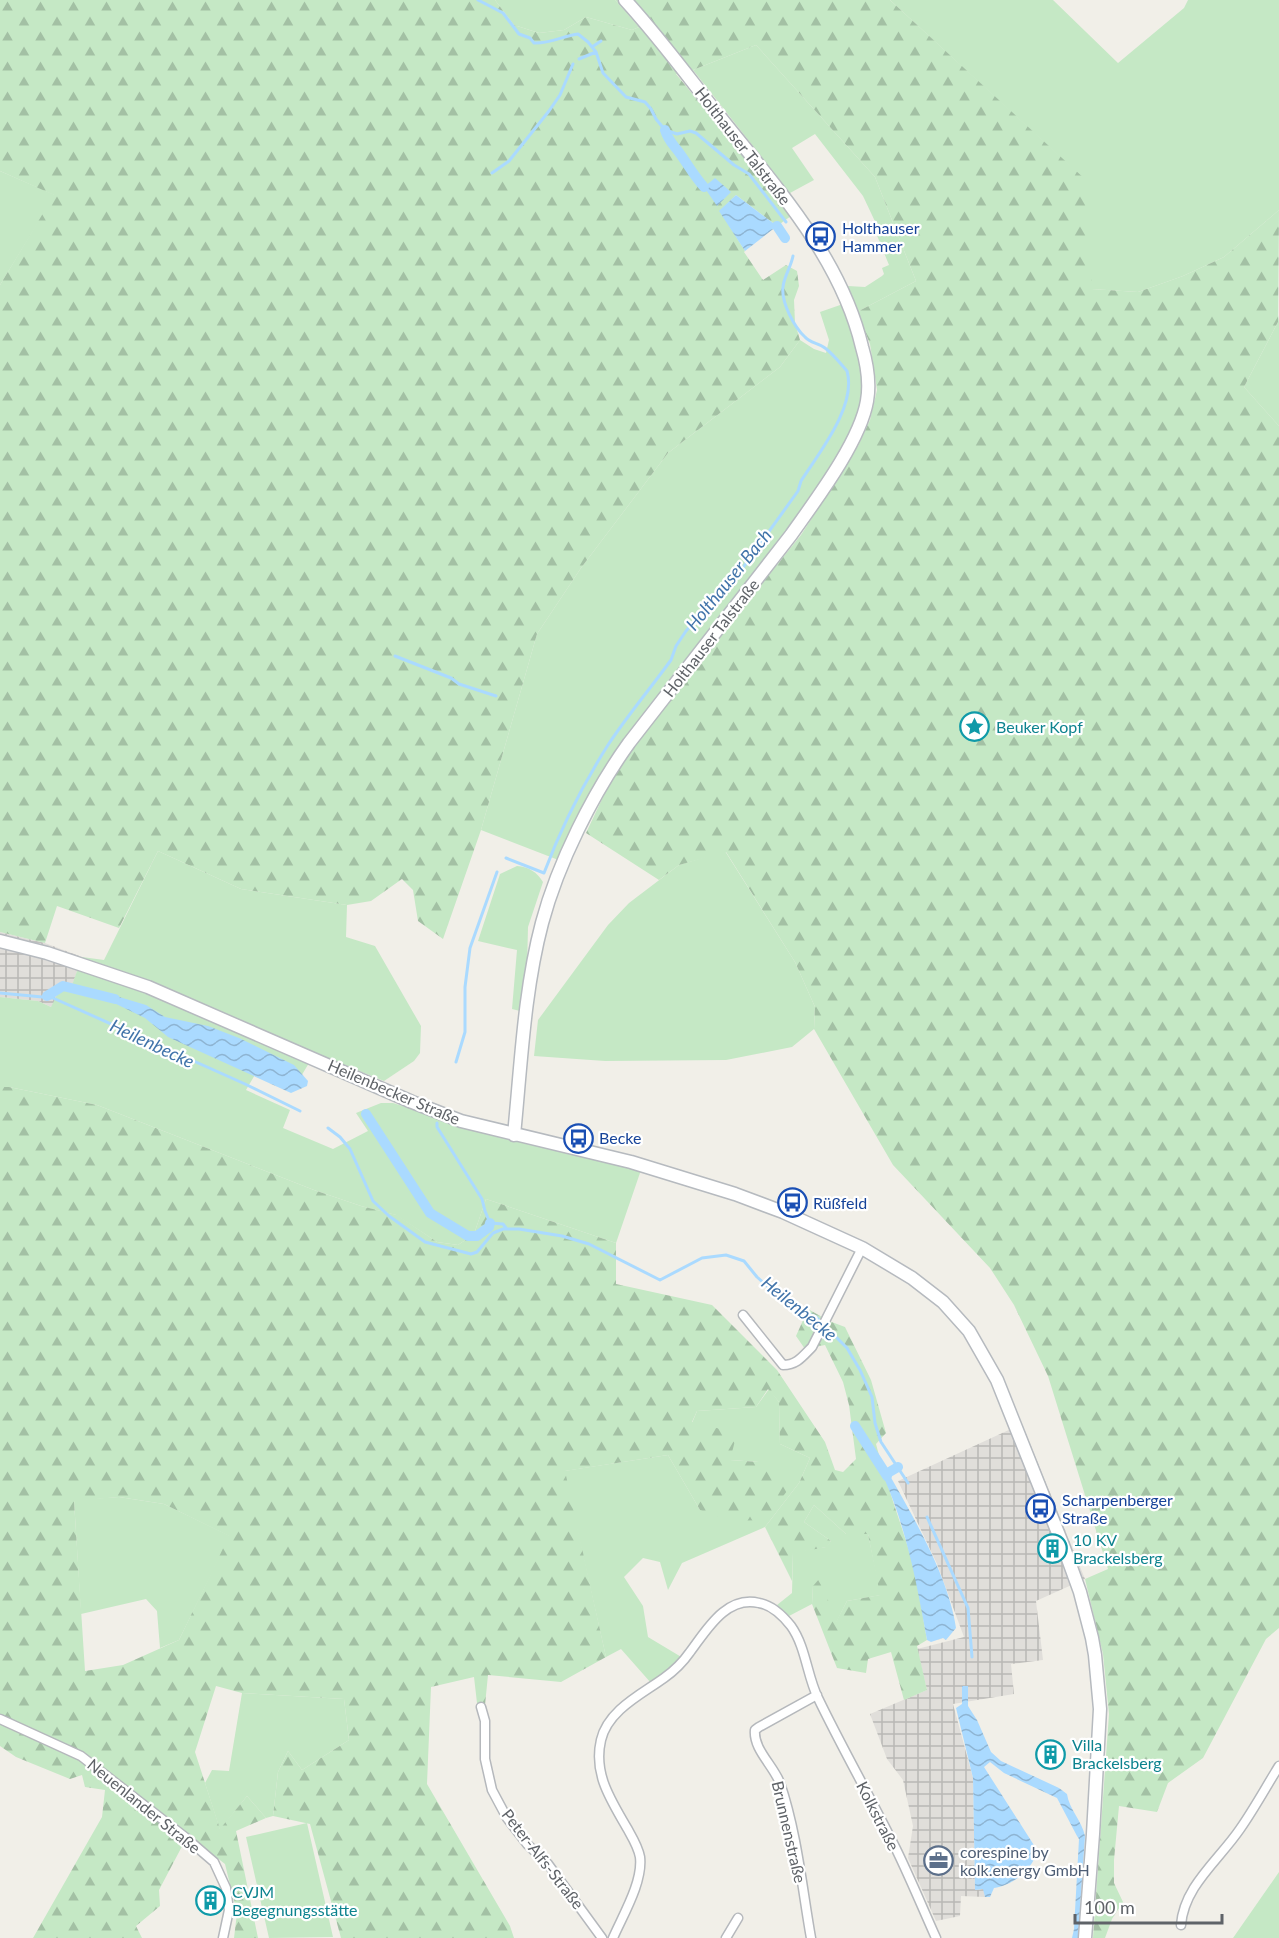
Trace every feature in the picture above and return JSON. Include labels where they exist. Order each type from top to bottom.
[{"type":"main road","name":"Holthauser Talstraße","points":[[514,1135],[525,1025],[540,934],[559,877],[585,817],[617,760],[813,504],[855,437],[865,412],[868,396],[865,356],[856,325],[843,292],[821,251],[785,199],[625,0]]},
{"type":"main road","name":"Heilenbecker Straße","points":[[0,941],[47,953],[148,987],[428,1109],[461,1121],[630,1162],[735,1194],[806,1221],[862,1248],[895,1266],[928,1290],[956,1316],[989,1362],[1012,1413],[1080,1592],[1095,1655],[1100,1706],[1094,1834],[1084,1938]]},
{"type":"street","points":[[743,1315],[783,1365],[791,1365],[800,1360],[812,1347],[862,1248]]},
{"type":"street","name":"Kolkstraße","points":[[614,1938],[639,1876],[640,1857],[636,1844],[606,1793],[600,1772],[601,1739],[607,1725],[618,1712],[646,1689],[665,1678],[683,1661],[725,1610],[741,1602],[758,1602],[772,1608],[792,1627],[817,1695],[897,1851],[936,1938]]},
{"type":"street","name":"Brunnenstraße","points":[[811,1938],[796,1845],[780,1785],[756,1741],[755,1730],[817,1695]]},
{"type":"street","name":"Peter-Alfs-Straße","points":[[481,1707],[485,1721],[485,1758],[492,1790],[507,1818],[527,1844],[548,1864],[602,1938]]},
{"type":"street","name":"Neuenlander Straße","points":[[0,1719],[81,1756],[214,1862],[225,1888],[229,1910],[223,1938]]},
{"type":"street","points":[[1181,1925],[1187,1897],[1240,1829],[1279,1766]]},
{"type":"street","points":[[726,1938],[738,1918]]},
{"type":"shaded area","points":[[0,932],[45,943],[82,957],[71,989],[51,1007],[38,1001],[0,997]]},
{"type":"shaded area","points":[[1022,1424],[1085,1579],[1036,1601],[1043,1660],[1011,1664],[1014,1694],[953,1704],[973,1778],[975,1890],[984,1889],[985,1897],[961,1896],[960,1916],[936,1921],[908,1858],[913,1826],[903,1780],[887,1759],[870,1714],[927,1690],[917,1649],[964,1637],[937,1564],[898,1481]]},
{"type":"green space","points":[[0,0],[495,0],[514,25],[539,33],[564,30],[586,17],[632,30],[639,27],[615,0],[890,0],[1086,180],[1092,289],[1138,292],[1183,276],[1224,257],[1279,210],[1278,322],[1244,387],[1279,426],[1279,1628],[1266,1639],[1203,1758],[1168,1783],[1157,1812],[1119,1806],[1114,1883],[1123,1902],[1112,1919],[1105,1938],[1093,1938],[1109,1714],[1103,1654],[1085,1579],[1108,1569],[1048,1376],[1014,1305],[990,1268],[893,1165],[814,1029],[815,1007],[795,962],[726,852],[679,865],[659,880],[586,833],[612,778],[648,724],[801,535],[858,446],[870,420],[877,390],[870,344],[857,312],[916,281],[875,177],[756,45],[693,70],[676,74],[791,216],[777,226],[736,195],[720,211],[763,280],[786,265],[797,271],[799,286],[794,300],[795,323],[800,340],[780,367],[668,453],[581,568],[537,634],[481,830],[443,939],[418,921],[413,890],[402,879],[371,901],[347,905],[241,889],[158,851],[119,928],[57,906],[45,943],[0,932],[0,285],[54,195],[0,171]]},
{"type":"green space","points":[[495,0],[615,0],[639,27],[632,30],[586,17],[564,30],[539,33],[514,25]]},
{"type":"green space","points":[[890,0],[1053,0],[1118,63],[1184,8],[1188,0],[1279,0],[1279,210],[1224,257],[1183,276],[1138,292],[1091,289],[1085,180]]},
{"type":"green space","points":[[756,45],[875,177],[916,281],[857,312],[848,286],[865,287],[882,276],[884,274],[882,268],[889,265],[876,233],[880,232],[863,196],[815,134],[792,148],[814,180],[790,193],[693,70]]},
{"type":"green space","points":[[0,171],[55,195],[0,285]]},
{"type":"green space","points":[[843,304],[859,356],[863,384],[860,409],[846,442],[802,512],[623,743],[561,861],[481,830],[537,634],[581,568],[668,453],[780,367],[800,340],[826,353],[829,340],[820,312]]},
{"type":"green space","points":[[1279,315],[1279,426],[1244,387],[1278,322]]},
{"type":"green space","points":[[158,851],[241,889],[347,905],[346,937],[375,946],[421,1026],[420,1053],[414,1061],[384,1081],[315,1053],[294,1088],[256,1073],[246,1090],[290,1110],[283,1128],[333,1149],[368,1131],[356,1113],[381,1103],[393,1103],[472,1128],[641,1170],[616,1243],[486,1199],[474,1234],[458,1245],[437,1242],[396,1215],[314,1190],[97,1105],[0,1087],[0,997],[38,1001],[51,1007],[59,991],[71,988],[82,957],[104,960]]},
{"type":"green space","points":[[725,851],[795,962],[815,1007],[814,1029],[792,1047],[726,1060],[605,1061],[534,1056],[538,1020],[608,925],[629,903],[679,865]]},
{"type":"green space","points":[[517,866],[532,871],[543,882],[528,927],[527,969],[520,1011],[512,1009],[517,950],[478,941],[500,874]]},
{"type":"green space","points":[[0,1087],[97,1105],[314,1190],[397,1215],[437,1242],[458,1245],[474,1234],[486,1199],[616,1243],[616,1284],[712,1305],[777,1370],[825,1442],[835,1470],[843,1472],[856,1459],[849,1405],[843,1382],[825,1345],[805,1349],[796,1336],[808,1309],[845,1327],[871,1380],[886,1433],[876,1444],[910,1554],[920,1597],[927,1640],[917,1646],[927,1690],[904,1700],[891,1652],[868,1659],[866,1673],[837,1668],[812,1604],[813,1586],[820,1578],[836,1622],[847,1601],[880,1595],[868,1534],[846,1534],[814,1505],[804,1522],[831,1541],[827,1547],[793,1553],[792,1581],[765,1527],[799,1483],[810,1458],[780,1444],[779,1402],[768,1389],[756,1407],[697,1411],[692,1422],[737,1433],[730,1460],[759,1462],[781,1474],[787,1491],[765,1520],[730,1521],[700,1510],[668,1455],[565,1471],[606,1657],[561,1682],[488,1675],[485,1705],[477,1703],[474,1677],[431,1687],[427,1784],[510,1926],[514,1938],[341,1938],[310,1824],[273,1816],[278,1772],[288,1751],[302,1770],[349,1740],[344,1699],[242,1693],[216,1686],[195,1752],[220,1829],[247,1796],[266,1818],[236,1831],[258,1938],[234,1938],[237,1913],[225,1864],[188,1835],[159,1890],[160,1906],[136,1926],[142,1938],[33,1938],[102,1817],[105,1790],[85,1787],[82,1775],[70,1779],[16,1757],[0,1746]],"holes":[[[119,1497],[164,1504],[229,1536],[179,1640],[123,1665],[85,1671],[74,1501]]]},
{"type":"green space","points":[[769,1389],[779,1402],[780,1444],[810,1458],[799,1483],[765,1527],[682,1563],[668,1590],[660,1562],[643,1558],[624,1577],[643,1606],[648,1637],[683,1658],[651,1683],[621,1649],[606,1657],[564,1471],[668,1455],[700,1510],[759,1462],[730,1460],[692,1423],[697,1411],[756,1407]]},
{"type":"green space","points":[[119,1497],[164,1504],[230,1536],[179,1640],[160,1648],[157,1611],[146,1599],[81,1614],[74,1500]]},
{"type":"green space","points":[[814,1505],[846,1534],[868,1534],[881,1595],[847,1601],[836,1623],[813,1586],[812,1604],[789,1616],[777,1605],[792,1593],[793,1552],[826,1547],[831,1541],[804,1522]]},
{"type":"green space","points":[[242,1693],[344,1699],[349,1740],[302,1770],[288,1751],[278,1772],[273,1816],[266,1818],[247,1796],[220,1830],[205,1783],[212,1770],[229,1771]]},
{"type":"green space","points":[[307,1823],[333,1937],[269,1938],[246,1837]]},
{"type":"green space","points":[[1279,1872],[1279,1938],[1233,1938]]},
{"type":"water","points":[[715,178],[731,192],[717,206],[704,187]]},
{"type":"water","points":[[736,195],[777,226],[745,251],[719,211]]},
{"type":"water","points":[[116,996],[146,1005],[165,1017],[208,1026],[239,1038],[294,1065],[308,1081],[307,1086],[291,1093],[168,1037],[145,1018],[114,1003]]},
{"type":"water","points":[[889,1474],[929,1549],[946,1589],[956,1628],[946,1640],[943,1638],[931,1642],[927,1640],[905,1538],[884,1478]]},
{"type":"water","points":[[962,1686],[968,1686],[968,1706],[991,1752],[1001,1761],[1067,1794],[1085,1836],[1078,1938],[1072,1938],[1079,1839],[1057,1798],[1004,1773],[990,1762],[984,1767],[1037,1850],[1027,1870],[1008,1884],[994,1888],[990,1897],[985,1897],[983,1889],[975,1890],[973,1778],[956,1708],[962,1704]]},
{"type":"waterway","name":"Holthauser Bach","points":[[478,0],[503,13],[519,34],[530,38],[534,43],[578,34],[596,52],[603,73],[626,97],[645,102],[665,130],[677,134],[690,131],[696,133],[734,165],[749,174],[786,222]]},
{"type":"waterway","points":[[592,47],[601,41]]},
{"type":"waterway","points":[[579,59],[596,52]]},
{"type":"waterway","points":[[492,173],[509,161],[549,111],[560,95],[573,64]]},
{"type":"waterway","points":[[665,130],[670,141],[704,187]]},
{"type":"waterway","points":[[777,226],[785,238]]},
{"type":"waterway","name":"Holthauser Bach","points":[[506,858],[544,873],[573,808],[608,745],[671,660],[676,646],[686,631],[715,596],[737,576],[798,491],[801,481],[842,414],[849,385],[847,371],[828,350],[809,341],[801,333],[786,307],[783,287],[793,256]]},
{"type":"waterway","points":[[395,656],[451,678],[459,684],[496,696]]},
{"type":"waterway","name":"Holthauser Bach","points":[[456,1062],[465,1032],[465,987],[470,948],[497,872]]},
{"type":"waterway","points":[[47,996],[63,986],[115,999]]},
{"type":"waterway","name":"Heilenbecke","points":[[0,993],[53,998],[300,1111]]},
{"type":"waterway","points":[[366,1114],[430,1213],[468,1236],[477,1236],[489,1227],[490,1223]]},
{"type":"waterway","name":"Holthauser Bach","points":[[437,1123],[437,1127],[482,1199],[490,1223],[503,1224],[506,1228]]},
{"type":"waterway","name":"Heilenbecke","points":[[328,1128],[350,1149],[373,1201],[389,1216],[425,1242],[471,1254],[477,1252],[493,1233],[503,1229],[519,1229],[562,1236],[589,1244],[660,1280],[702,1258],[726,1255],[744,1261],[757,1277],[791,1307],[816,1317],[847,1348],[872,1397],[875,1423],[881,1442],[908,1483]]},
{"type":"waterway","points":[[855,1426],[887,1476]]},
{"type":"waterway","points":[[886,1474],[898,1467]]},
{"type":"waterway","name":"Heilenbecke","points":[[927,1517],[968,1608],[972,1657]]},
{"type":"place","name":"Holthauser Hammer","points":[[821,237]]},
{"type":"place","name":"Beuker Kopf","points":[[975,727]]},
{"type":"place","name":"Becke","points":[[578,1138]]},
{"type":"place","name":"Rüßfeld","points":[[792,1203]]},
{"type":"place","name":"Scharpenberger Straße","points":[[1041,1509]]},
{"type":"place","name":"10 KV Brackelsberg","points":[[1052,1549]]},
{"type":"place","name":"Villa Brackelsberg","points":[[1051,1754]]},
{"type":"place","name":"corespine by kolk.energy GmbH","points":[[939,1861]]},
{"type":"place","name":"CVJM Begegnungsstätte","points":[[211,1901]]}]
